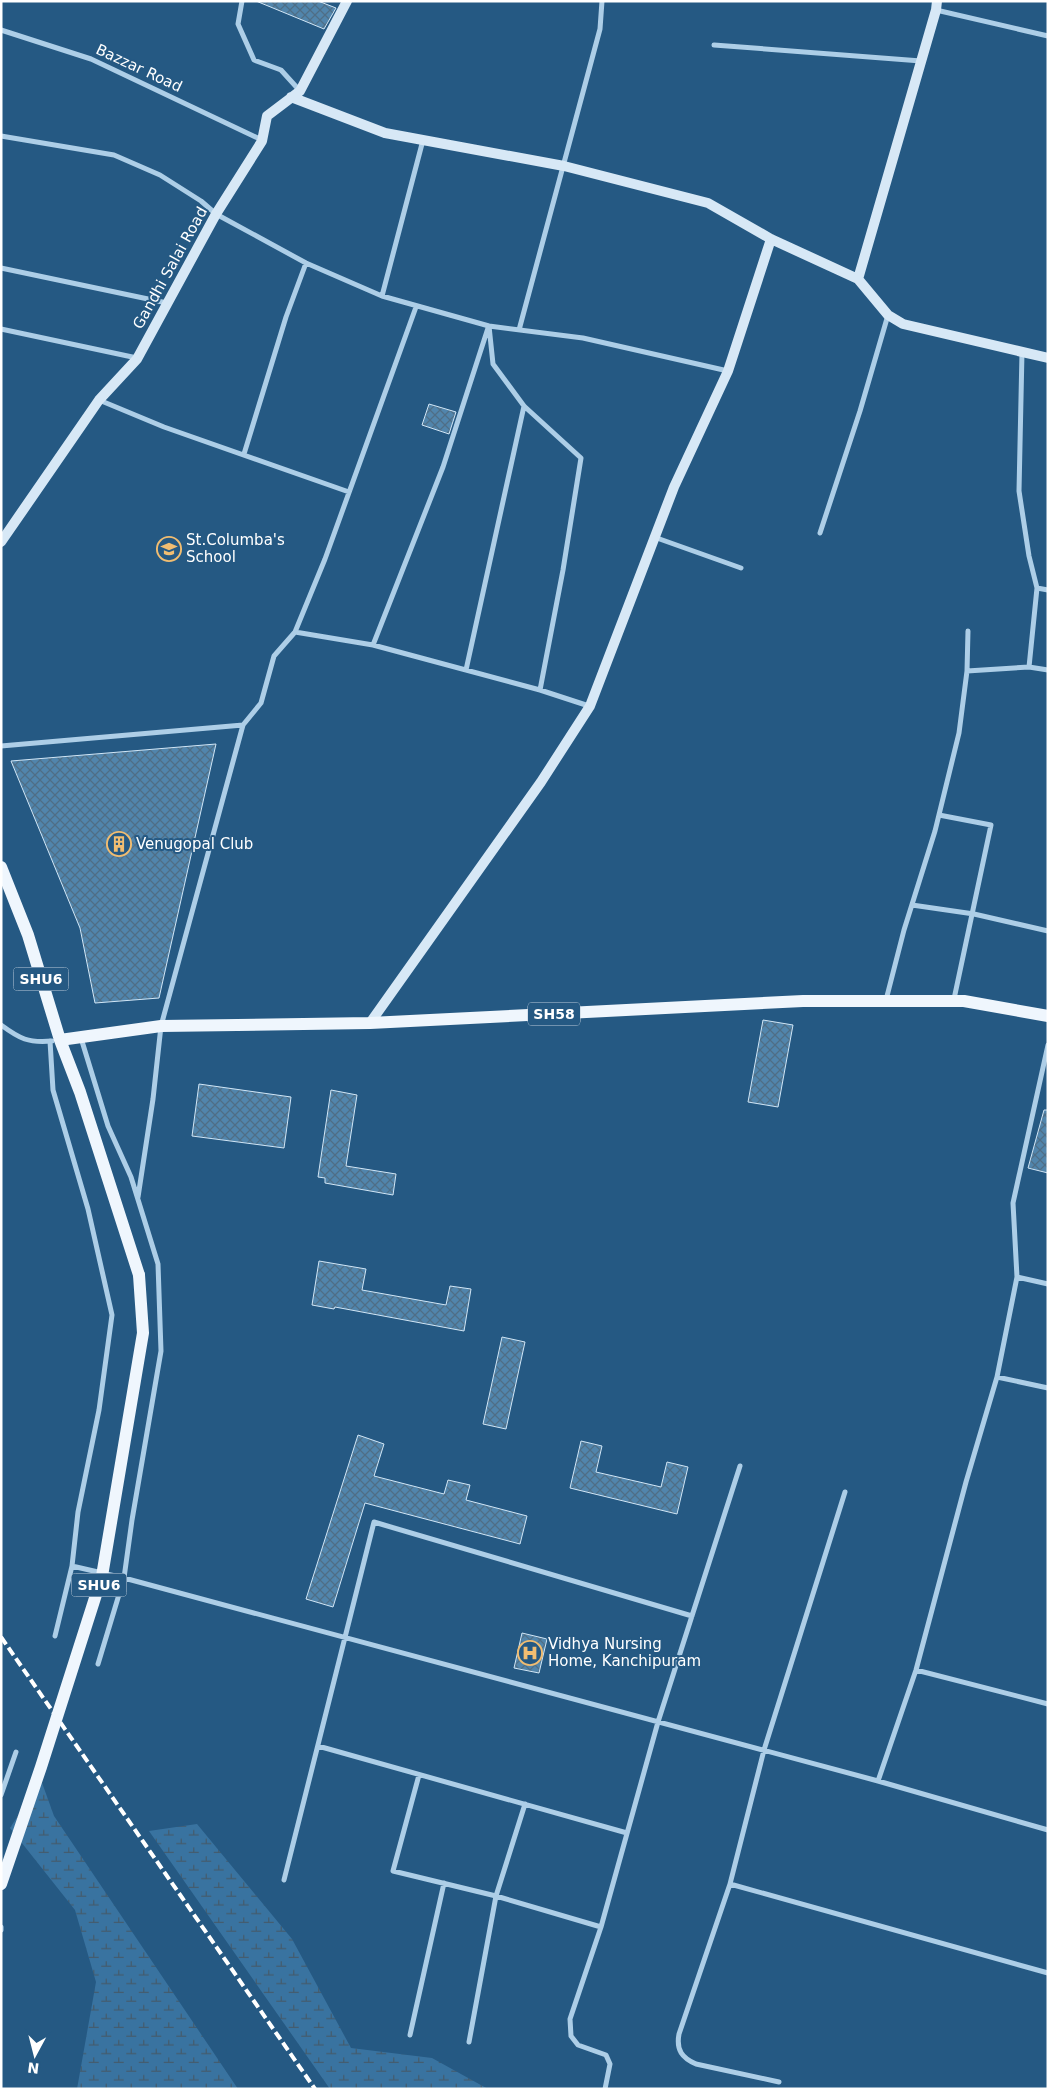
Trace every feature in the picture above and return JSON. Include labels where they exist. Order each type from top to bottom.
[{"type":"main road","name":"SHU6","points":[[1,867],[28,935],[55,1041],[80,1092],[139,1275],[143,1333],[102,1576],[42,1767],[1,1884]]},
{"type":"main road","name":"SH58","points":[[55,1041],[161,1026],[370,1024],[803,1001],[964,1001],[1048,1016]]},
{"type":"street","points":[[242,1],[238,24],[254,60],[281,70],[295,94],[385,134],[564,166],[708,203],[771,239],[858,279],[888,315],[903,324],[1048,358]]},
{"type":"street","name":"Gandhi Salai Road","points":[[1,542],[99,400],[137,358],[216,214],[262,141],[267,116],[295,94],[347,1]]},
{"type":"street","points":[[519,330],[600,29],[602,1]]},
{"type":"street","points":[[858,279],[937,6],[1048,36]]},
{"type":"street","name":"Bazzar Road","points":[[1,30],[91,59],[262,141]]},
{"type":"street","points":[[714,45],[921,61]]},
{"type":"street","points":[[1,136],[114,155],[160,174],[201,201],[216,214],[306,263],[382,296],[416,307],[489,326],[583,338],[728,371]]},
{"type":"street","points":[[382,296],[423,140]]},
{"type":"street","points":[[370,1024],[535,790],[590,706],[674,487],[728,371],[771,239]]},
{"type":"street","points":[[244,454],[286,317],[306,263]]},
{"type":"street","points":[[1,268],[168,303]]},
{"type":"street","points":[[138,1199],[153,1099],[161,1026],[243,725],[261,703],[274,656],[295,632],[349,492],[416,307]]},
{"type":"street","points":[[820,533],[860,411],[888,315]]},
{"type":"street","points":[[489,326],[494,364],[524,406],[581,458],[563,570],[540,690]]},
{"type":"street","points":[[373,645],[443,467],[489,326]]},
{"type":"street","points":[[1,329],[137,358]]},
{"type":"street","points":[[1022,352],[1019,491],[1029,556],[1037,588],[1029,667]]},
{"type":"street","points":[[99,400],[164,427],[349,492]]},
{"type":"street","points":[[466,670],[524,406]]},
{"type":"street","points":[[654,537],[741,568]]},
{"type":"street","points":[[1037,588],[1048,590]]},
{"type":"street","points":[[885,1001],[939,815],[959,734],[968,631]]},
{"type":"street","points":[[295,632],[373,645],[540,690],[590,706]]},
{"type":"street","points":[[966,671],[1029,667],[1048,670]]},
{"type":"street","points":[[1,746],[243,725]]},
{"type":"street","points":[[939,815],[992,825],[974,914],[953,1001]]},
{"type":"street","points":[[912,905],[974,914],[1048,931]]},
{"type":"street","points":[[1,1025],[18,1038],[34,1042],[55,1041],[53,1090],[88,1209],[112,1315],[99,1410],[78,1512],[72,1566],[55,1636]]},
{"type":"street","points":[[81,1037],[108,1126],[131,1177],[158,1264],[161,1351],[124,1578],[98,1664]]},
{"type":"street","points":[[878,1781],[916,1670],[966,1482],[997,1377],[1017,1278],[1013,1202],[1048,1045]]},
{"type":"street","points":[[1017,1278],[1048,1284]]},
{"type":"street","points":[[997,1377],[1048,1388]]},
{"type":"street","points":[[605,2089],[610,2064],[606,2055],[578,2045],[571,2036],[570,2019],[601,1927],[658,1722],[740,1466]]},
{"type":"street","points":[[779,2082],[696,2064],[686,2060],[678,2048],[679,2034],[730,1884],[764,1750],[845,1492]]},
{"type":"street","points":[[284,1880],[343,1638],[374,1522],[692,1616]]},
{"type":"street","points":[[72,1566],[124,1578],[764,1750],[1048,1830]]},
{"type":"street","points":[[916,1670],[1048,1704]]},
{"type":"street","points":[[318,1746],[626,1833]]},
{"type":"street","points":[[1,1795],[16,1752]]},
{"type":"street","points":[[419,1775],[393,1871],[496,1896],[601,1927]]},
{"type":"street","points":[[469,2042],[496,1896],[525,1804]]},
{"type":"street","points":[[410,2035],[444,1883]]},
{"type":"street","points":[[730,1884],[1048,1973]]},
{"type":"green space","points":[[41,1780],[54,1816],[238,2089],[77,2089],[96,1982],[75,1910],[10,1828]]},
{"type":"green space","points":[[197,1824],[292,1939],[351,2048],[432,2058],[488,2089],[330,2089],[149,1831]]},
{"type":"building","points":[[256,1],[318,1],[336,8],[324,29]]},
{"type":"building","points":[[429,404],[456,412],[449,434],[422,425]]},
{"type":"building","name":"Venugopal Club","points":[[216,744],[159,998],[95,1003],[80,928],[11,761]]},
{"type":"building","points":[[763,1020],[793,1025],[778,1107],[748,1102]]},
{"type":"building","points":[[199,1084],[291,1097],[284,1148],[192,1136]]},
{"type":"building","points":[[331,1090],[357,1095],[346,1166],[396,1174],[393,1195],[325,1183],[325,1178],[318,1177]]},
{"type":"building","points":[[1044,1110],[1048,1110],[1048,1173],[1028,1168]]},
{"type":"building","points":[[319,1261],[366,1269],[362,1290],[446,1305],[450,1286],[471,1289],[464,1331],[335,1307],[334,1309],[312,1305]]},
{"type":"building","points":[[502,1337],[525,1342],[506,1429],[483,1424]]},
{"type":"building","points":[[358,1435],[384,1444],[374,1476],[444,1494],[448,1480],[470,1485],[466,1500],[527,1516],[520,1544],[365,1503],[333,1607],[306,1599]]},
{"type":"building","points":[[581,1441],[602,1446],[596,1472],[661,1487],[667,1462],[688,1467],[677,1514],[570,1488]]},
{"type":"building","points":[[522,1633],[547,1639],[539,1673],[514,1668]]},
{"type":"railway","points":[[1,1637],[315,2089]]},
{"type":"place","name":"St.Columba's School","points":[[169,549]]},
{"type":"place","name":"Venugopal Club","points":[[119,844]]},
{"type":"place","name":"Vidhya Nursing Home, Kanchipuram","points":[[530,1653]]}]
